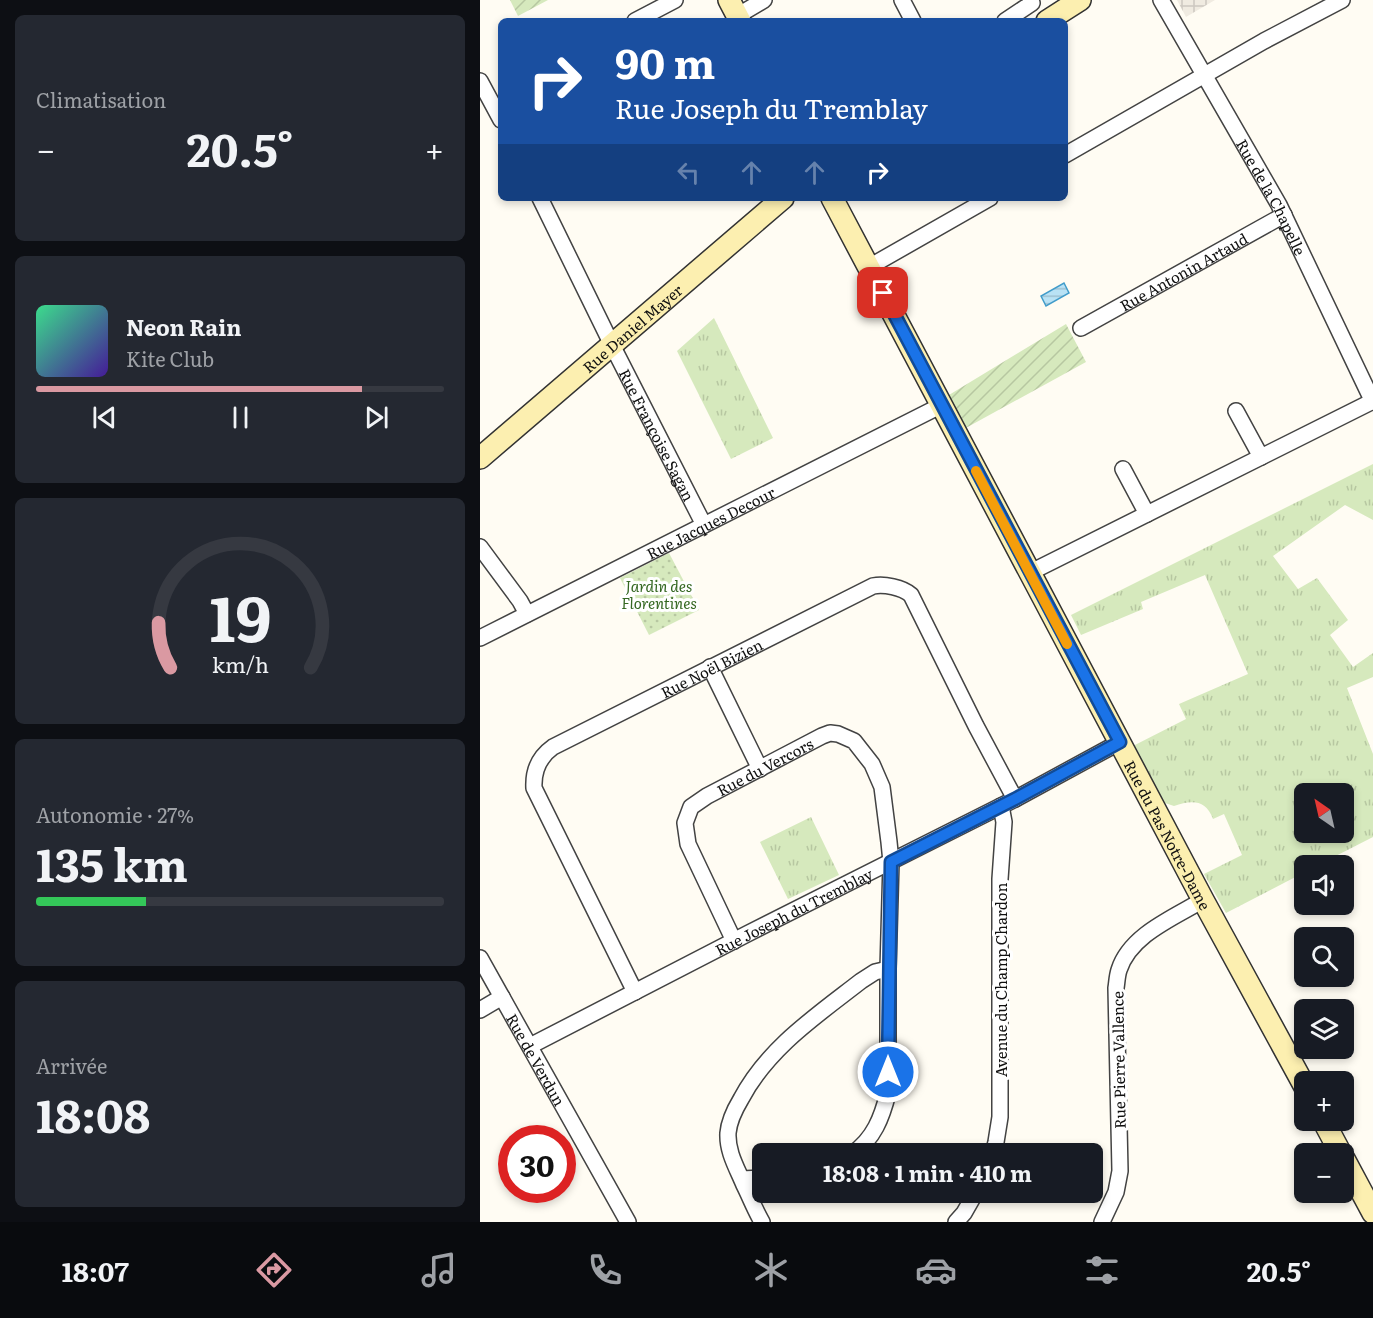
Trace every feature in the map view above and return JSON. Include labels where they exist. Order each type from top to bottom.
[{"type":"street","points":[[641,18],[675,0]]},
{"type":"street","points":[[735,12],[764,0]]},
{"type":"street","points":[[902,0],[911,18]]},
{"type":"street","points":[[1010,18],[1032,3],[1030,0]]},
{"type":"street","points":[[1052,18],[1080,0]]},
{"type":"street","name":"Rue de la Chapelle","points":[[1161,0],[1284,214],[1373,401]]},
{"type":"street","points":[[1068,153],[1264,41],[1342,0]]},
{"type":"street","points":[[480,81],[495,95]]},
{"type":"street","name":"Rue Françoise Sagan","points":[[541,201],[704,525]]},
{"type":"street","name":"Rue Daniel Mayer","points":[[480,458],[780,201]]},
{"type":"street","name":"Rue du Pas Notre-Dame","points":[[834,201],[1029,573],[1296,1071]]},
{"type":"street","points":[[869,267],[985,201]]},
{"type":"street","name":"Rue Antonin Artaud","points":[[1081,328],[1284,214]]},
{"type":"street","points":[[1029,573],[1373,401]]},
{"type":"street","name":"Rue Jacques Decour","points":[[480,638],[942,405]]},
{"type":"street","points":[[1236,411],[1261,457]]},
{"type":"street","points":[[1123,469],[1147,514]]},
{"type":"street","points":[[480,547],[527,614]]},
{"type":"street","name":"Rue Noël Bizien","points":[[635,992],[534,788],[533,779],[541,757],[553,747],[710,667],[873,586],[880,584],[906,591],[915,602],[1015,799]]},
{"type":"street","points":[[710,667],[759,769]]},
{"type":"street","name":"Rue du Vercors","points":[[735,940],[688,844],[685,823],[691,807],[707,796],[830,733],[854,741],[872,764],[882,787],[891,862],[888,1093],[879,1124],[864,1143]]},
{"type":"street","name":"Rue Joseph du Tremblay","points":[[530,1046],[1015,799],[1120,742]]},
{"type":"street","name":"Avenue du Champ Chardon","points":[[996,1143],[999,1117],[1000,879],[1004,822],[1001,806]]},
{"type":"street","name":"Rue Pierre Vallence","points":[[1102,1222],[1116,1192],[1120,1171],[1116,988],[1118,972],[1134,944],[1146,934],[1203,900]]},
{"type":"street","name":"Rue de Verdun","points":[[480,958],[628,1222]]},
{"type":"street","points":[[762,1222],[728,1144],[728,1131],[733,1115],[745,1090],[774,1053],[813,1018],[861,981],[875,972],[888,969]]},
{"type":"street","points":[[480,1010],[502,997]]},
{"type":"street","points":[[742,1179],[752,1178]]},
{"type":"street","points":[[1354,1178],[1373,1213]]},
{"type":"street","points":[[956,1222],[970,1203]]},
{"type":"green space","points":[[510,0],[548,0],[518,16]]},
{"type":"green space","points":[[714,318],[773,438],[731,459],[677,351]]},
{"type":"green space","points":[[1066,324],[1086,362],[964,429],[944,398]]},
{"type":"green space","points":[[1373,464],[1373,520],[1345,505],[1273,556],[1298,589],[1317,578],[1348,620],[1330,635],[1353,667],[1373,653],[1373,677],[1347,688],[1373,754],[1373,837],[1338,855],[1294,855],[1294,878],[1226,913],[1204,874],[1242,855],[1224,814],[1213,819],[1206,808],[1197,803],[1174,806],[1165,803],[1131,747],[1186,719],[1179,704],[1248,674],[1205,575],[1141,602],[1143,609],[1081,635],[1071,615]]},
{"type":"green space","name":"Jardin des Florentines","points":[[669,553],[699,610],[649,635],[620,578]]},
{"type":"green space","points":[[811,817],[839,875],[788,899],[760,842]]},
{"type":"shaded area","points":[[1177,0],[1215,0],[1186,17]]},
{"type":"water","points":[[1064,283],[1069,293],[1046,306],[1041,296]]},
{"type":"slow traffic","points":[[976,471],[1067,644]]},
{"type":"route","points":[[883,293],[1120,742],[891,862],[888,1072]]}]
